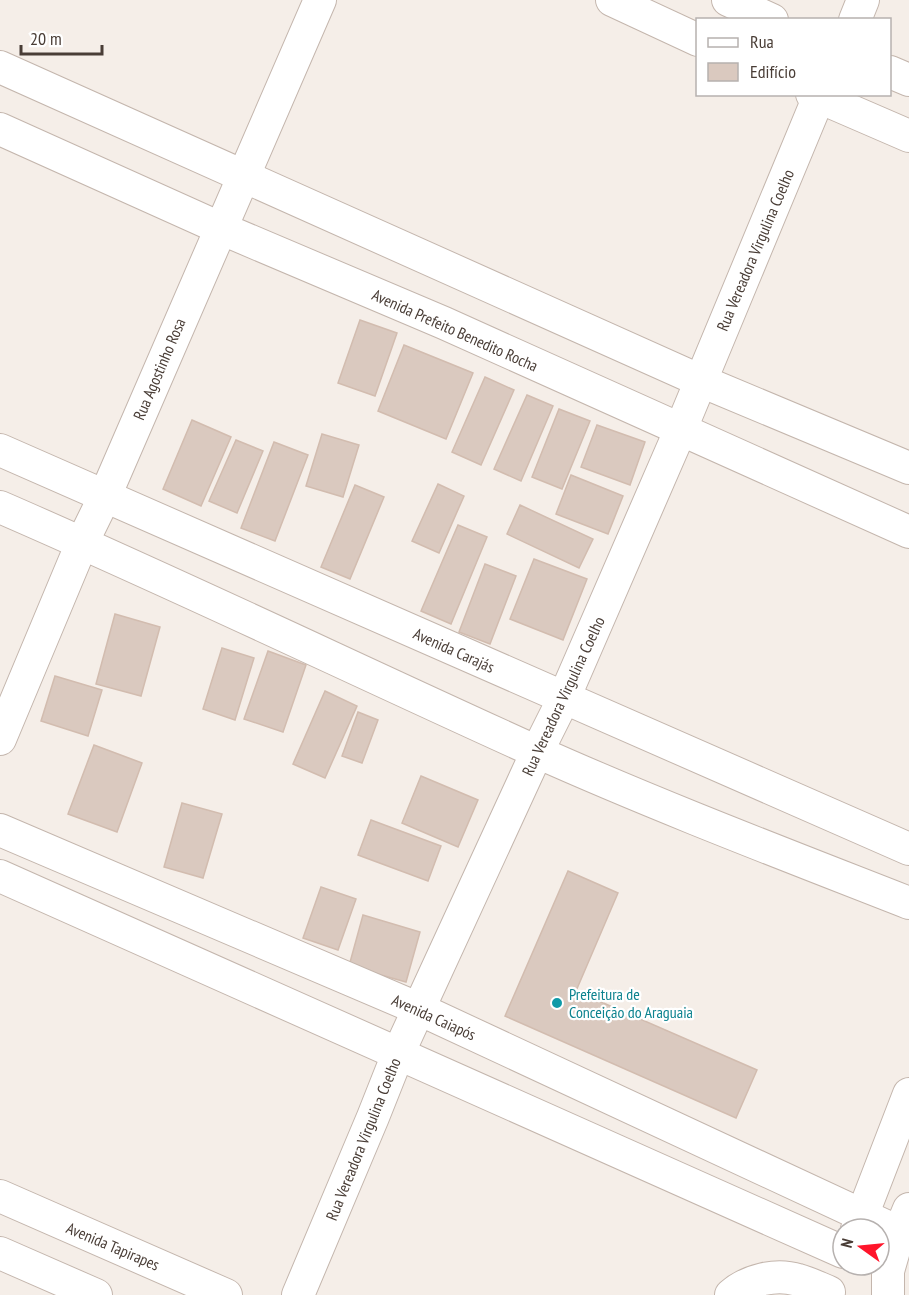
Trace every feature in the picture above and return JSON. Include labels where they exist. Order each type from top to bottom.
[{"type":"street","name":"Rua Agostinho Rosa","points":[[0,739],[82,543],[105,496],[320,0]]},
{"type":"street","points":[[612,0],[696,39]]},
{"type":"street","points":[[729,0],[768,18]]},
{"type":"street","points":[[856,18],[863,0]]},
{"type":"street","points":[[0,67],[701,381],[909,468]]},
{"type":"street","points":[[891,72],[909,80]]},
{"type":"street","points":[[817,96],[909,136]]},
{"type":"street","name":"Rua Vereadora Virgulina Coelho","points":[[298,1295],[398,1054],[564,698],[680,431],[817,96]]},
{"type":"street","name":"Avenida Prefeito Benedito Rocha","points":[[0,129],[220,228],[444,323],[909,532]]},
{"type":"street","name":"Avenida Carajás","points":[[0,450],[909,849]]},
{"type":"street","points":[[0,507],[537,752],[733,834],[909,903]]},
{"type":"street","name":"Avenida Caiapós","points":[[0,830],[418,1009],[850,1217]]},
{"type":"street","points":[[0,876],[831,1247]]},
{"type":"street","points":[[862,1217],[909,1094]]},
{"type":"street","name":"Avenida Tapirapes","points":[[0,1196],[226,1295]]},
{"type":"street","name":"Avenida Caiapós","points":[[891,1225],[906,1226]]},
{"type":"street","points":[[889,1278],[906,1226]]},
{"type":"street","points":[[0,1253],[96,1295]]},
{"type":"street","points":[[731,1295],[748,1284],[764,1279],[780,1286],[798,1279],[829,1294],[836,1277]]},
{"type":"building","points":[[360,320],[397,333],[375,396],[338,383]]},
{"type":"building","points":[[404,345],[473,373],[446,439],[378,411]]},
{"type":"building","points":[[485,377],[514,390],[481,465],[452,452]]},
{"type":"building","points":[[527,395],[553,406],[521,481],[494,469]]},
{"type":"building","points":[[559,409],[590,421],[562,489],[532,477]]},
{"type":"building","points":[[192,420],[231,437],[201,506],[163,489]]},
{"type":"building","points":[[597,425],[645,442],[630,485],[581,467]]},
{"type":"building","points":[[322,434],[359,445],[343,497],[306,486]]},
{"type":"building","points":[[236,440],[263,451],[237,513],[209,501]]},
{"type":"building","points":[[274,442],[308,455],[275,541],[241,528]]},
{"type":"building","points":[[571,475],[623,496],[608,534],[556,514]]},
{"type":"building","points":[[438,484],[464,496],[439,553],[412,541]]},
{"type":"building","points":[[355,485],[384,497],[350,579],[321,567]]},
{"type":"building","points":[[520,505],[593,539],[579,568],[507,534]]},
{"type":"building","points":[[458,525],[487,537],[451,624],[421,611]]},
{"type":"building","points":[[534,559],[587,579],[563,640],[510,619]]},
{"type":"building","points":[[485,564],[516,576],[490,644],[459,632]]},
{"type":"building","points":[[115,614],[160,627],[141,696],[96,684]]},
{"type":"building","points":[[222,648],[254,658],[235,720],[203,709]]},
{"type":"building","points":[[268,651],[306,665],[283,732],[244,719]]},
{"type":"building","points":[[55,676],[102,690],[88,736],[41,721]]},
{"type":"building","points":[[325,691],[357,706],[325,778],[293,764]]},
{"type":"building","points":[[358,712],[378,720],[362,763],[342,756]]},
{"type":"building","points":[[94,745],[142,763],[117,832],[68,814]]},
{"type":"building","points":[[421,776],[478,800],[458,847],[402,823]]},
{"type":"building","points":[[182,803],[222,814],[203,878],[164,867]]},
{"type":"building","points":[[371,820],[441,846],[428,881],[358,855]]},
{"type":"building","name":"Prefeitura de Conceição do Araguaia","points":[[568,871],[618,893],[576,991],[757,1070],[736,1118],[505,1016]]},
{"type":"building","points":[[321,887],[356,899],[338,950],[303,938]]},
{"type":"building","points":[[363,915],[420,932],[406,982],[349,966]]},
{"type":"place","name":"Prefeitura de Conceição do Araguaia","points":[[557,1003]]}]
